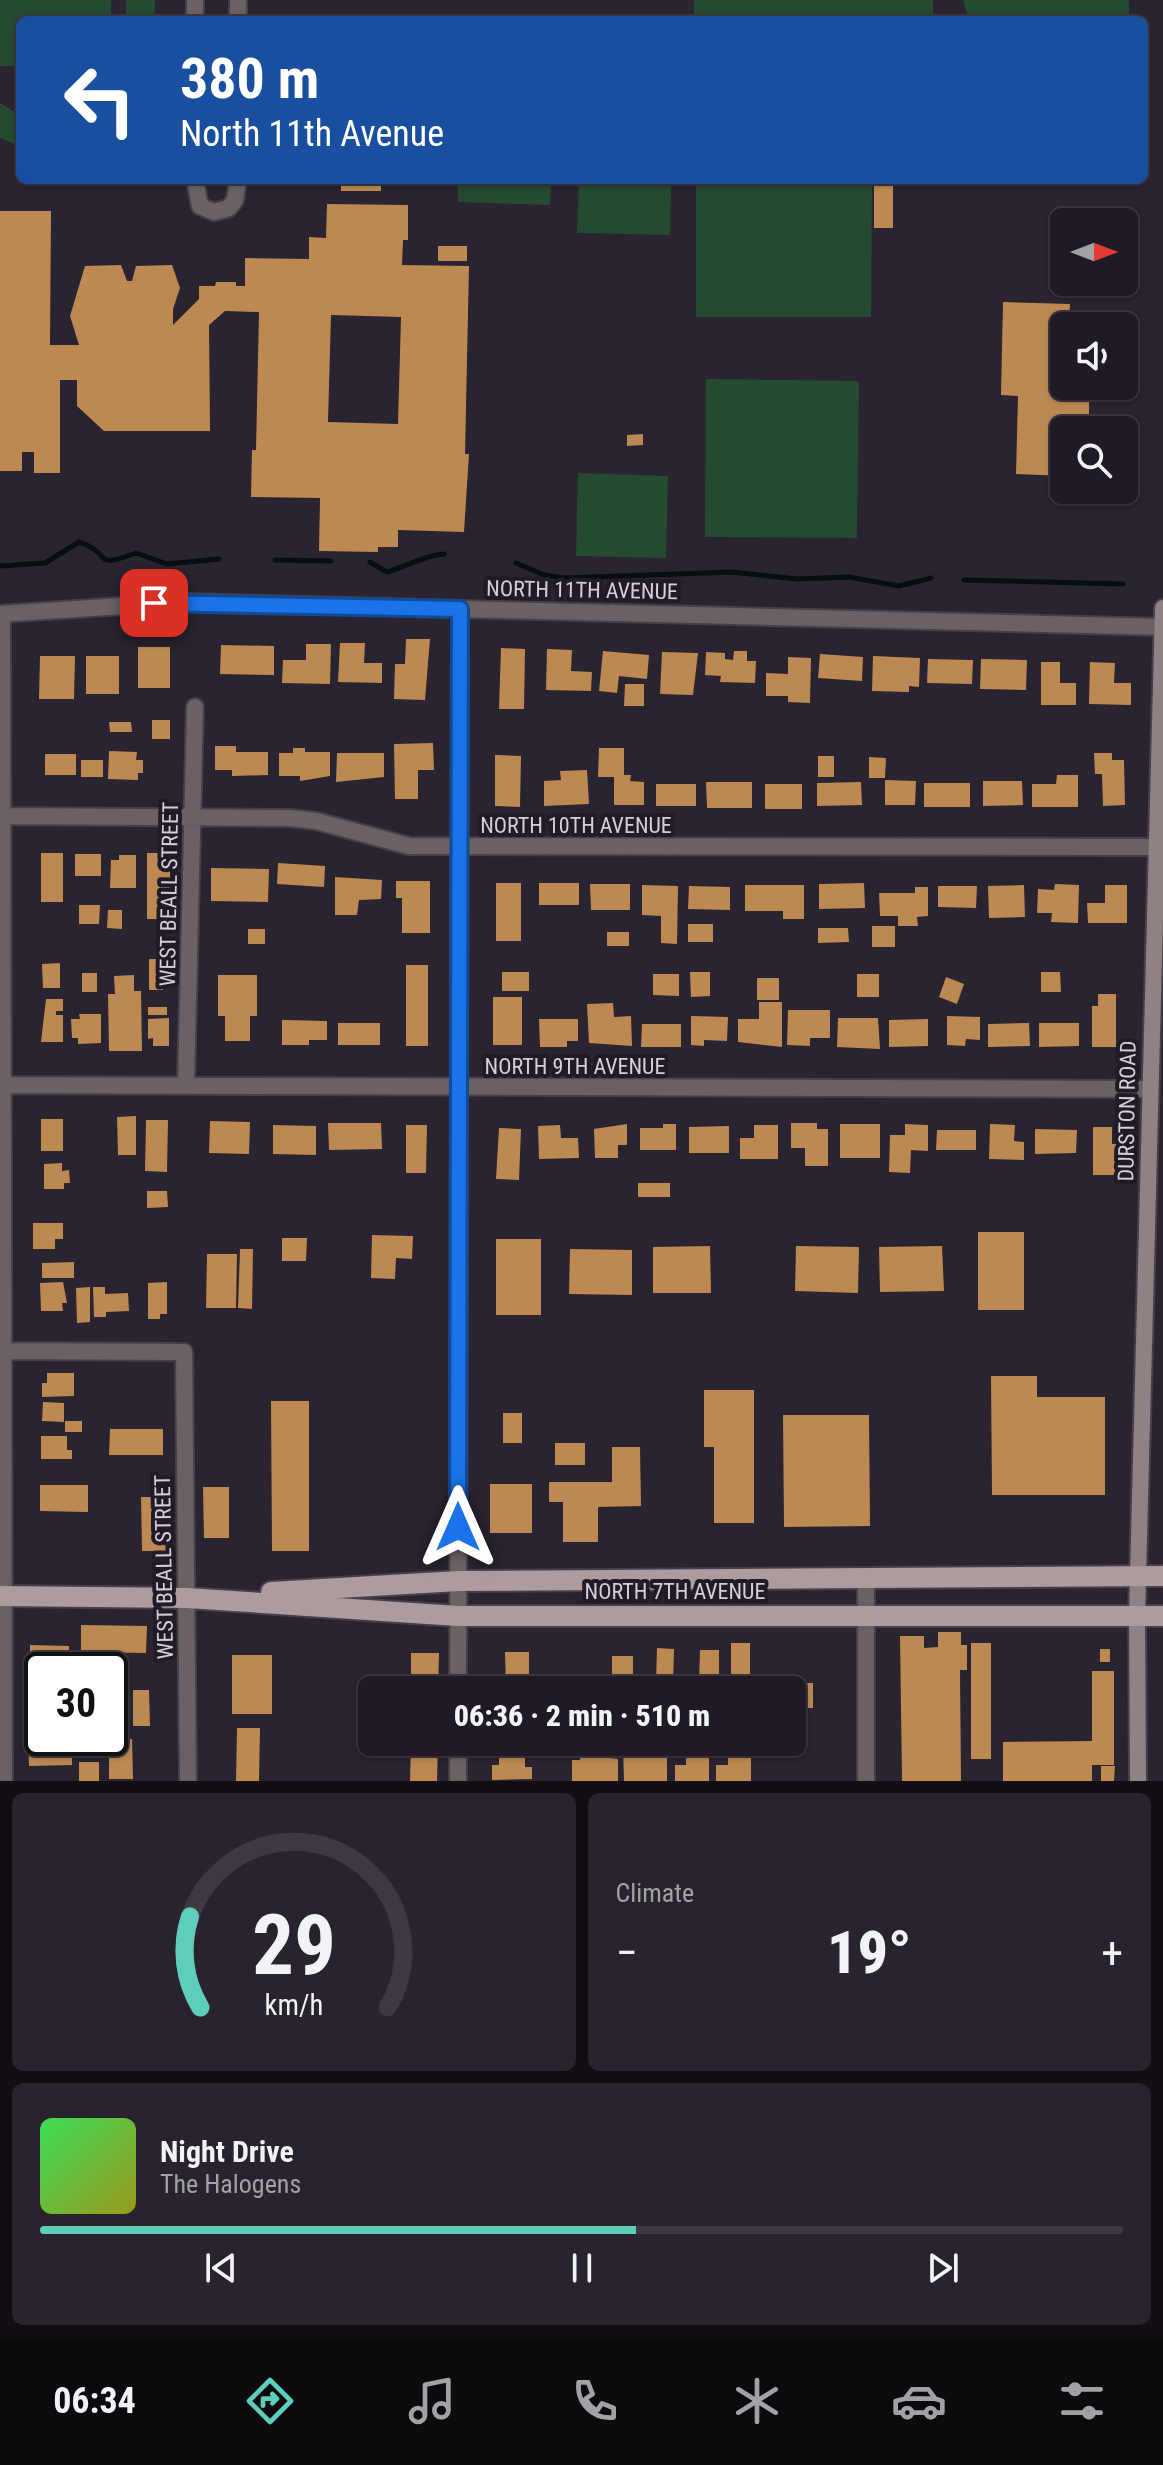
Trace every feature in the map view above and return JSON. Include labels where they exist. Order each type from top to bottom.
[{"type":"main road","name":"DURSTON ROAD","points":[[1138,1781],[1137,1615],[1163,608]]},
{"type":"main road","name":"NORTH 7TH AVENUE","points":[[187,1598],[458,1581],[1163,1576]]},
{"type":"main road","name":"NORTH 7TH AVENUE","points":[[2,1596],[187,1598],[458,1616],[1163,1616]]},
{"type":"street","points":[[196,184],[200,206],[214,212],[229,208],[235,200],[237,184]]},
{"type":"street","name":"NORTH 11TH AVENUE","points":[[1,614],[183,602],[1163,627]]},
{"type":"street","points":[[458,1676],[460,609]]},
{"type":"street","points":[[1,614],[4,1781]]},
{"type":"street","name":"WEST BEALL STREET","points":[[186,1083],[195,707]]},
{"type":"street","name":"NORTH 10TH AVENUE","points":[[1,816],[192,816],[316,821],[409,846],[1157,847]]},
{"type":"street","name":"NORTH 9TH AVENUE","points":[[1,1085],[186,1083],[459,1088],[1150,1089]]},
{"type":"street","name":"WEST BEALL STREET","points":[[1,1351],[184,1352],[188,1781]]},
{"type":"street","points":[[866,1576],[866,1781]]},
{"type":"street","points":[[458,1756],[458,1781]]},
{"type":"green space","points":[[0,0],[111,0],[111,16],[16,16],[16,66],[0,66]]},
{"type":"green space","points":[[126,0],[155,0],[154,16],[126,16]]},
{"type":"green space","points":[[694,0],[933,0],[933,16],[694,16]]},
{"type":"green space","points":[[963,0],[1129,0],[1129,16],[968,16]]},
{"type":"green space","points":[[0,103],[16,113],[16,144],[0,138]]},
{"type":"green space","points":[[458,184],[551,184],[550,205],[458,202]]},
{"type":"green space","points":[[579,184],[671,184],[670,235],[577,233]]},
{"type":"green space","points":[[696,184],[872,184],[871,317],[696,317]]},
{"type":"green space","points":[[706,379],[859,381],[857,538],[705,537]]},
{"type":"green space","points":[[578,473],[668,476],[666,558],[576,556]]},
{"type":"building","points":[[341,184],[381,184],[381,191],[341,191]]},
{"type":"building","points":[[874,184],[893,184],[893,228],[874,228]]},
{"type":"building","points":[[327,204],[408,205],[408,240],[403,240],[402,265],[469,266],[465,454],[469,454],[464,532],[398,530],[398,547],[378,547],[378,552],[319,551],[320,498],[251,497],[252,450],[256,450],[259,312],[225,311],[209,325],[210,431],[104,431],[77,406],[77,380],[60,380],[60,473],[34,473],[34,452],[22,452],[22,471],[0,471],[0,211],[51,211],[50,345],[79,345],[70,316],[85,266],[121,265],[127,281],[132,281],[136,266],[172,265],[180,288],[173,309],[173,325],[199,299],[199,286],[236,282],[236,286],[245,286],[245,258],[309,259],[309,237],[326,238]],"holes":[[[331,315],[401,317],[398,424],[328,422]]]},
{"type":"building","points":[[438,246],[467,246],[467,261],[438,261]]},
{"type":"building","points":[[1003,302],[1070,304],[1070,312],[1050,312],[1050,400],[1089,400],[1089,416],[1050,416],[1050,475],[1016,474],[1018,396],[1001,395]]},
{"type":"building","points":[[643,434],[643,445],[627,446],[627,435]]},
{"type":"building","points":[[406,639],[430,639],[425,700],[394,699],[395,664],[405,664]]},
{"type":"building","points":[[340,643],[365,643],[364,663],[382,663],[382,683],[338,682]]},
{"type":"building","points":[[306,644],[331,644],[330,684],[282,683],[283,660],[306,660]]},
{"type":"building","points":[[221,645],[274,646],[274,675],[220,674]]},
{"type":"building","points":[[138,647],[170,647],[170,688],[138,688]]},
{"type":"building","points":[[501,648],[525,649],[524,709],[499,709]]},
{"type":"building","points":[[547,649],[572,650],[571,671],[592,672],[591,691],[546,690]]},
{"type":"building","points":[[603,651],[649,655],[647,679],[619,676],[617,693],[599,691]]},
{"type":"building","points":[[734,651],[747,651],[747,661],[756,661],[755,683],[720,682],[721,676],[705,675],[706,652],[725,653],[725,659],[733,660]]},
{"type":"building","points":[[662,652],[698,653],[693,695],[660,694]]},
{"type":"building","points":[[820,654],[863,657],[862,681],[818,678]]},
{"type":"building","points":[[40,656],[75,656],[74,699],[39,699]]},
{"type":"building","points":[[86,656],[119,656],[119,694],[86,694]]},
{"type":"building","points":[[873,656],[920,658],[919,687],[909,686],[909,692],[872,691]]},
{"type":"building","points":[[788,657],[811,658],[810,703],[788,702],[788,696],[766,696],[766,673],[788,674]]},
{"type":"building","points":[[928,659],[973,660],[972,684],[927,683]]},
{"type":"building","points":[[981,659],[1027,660],[1026,690],[980,689]]},
{"type":"building","points":[[1041,662],[1060,662],[1060,683],[1076,683],[1076,705],[1041,705]]},
{"type":"building","points":[[1090,662],[1115,663],[1114,683],[1131,683],[1131,705],[1089,704]]},
{"type":"building","points":[[625,684],[644,684],[644,706],[624,706]]},
{"type":"building","points":[[152,720],[170,720],[170,739],[152,739]]},
{"type":"building","points":[[109,722],[131,722],[132,732],[110,732]]},
{"type":"building","points":[[433,743],[434,770],[418,770],[418,799],[395,799],[394,744]]},
{"type":"building","points":[[215,746],[236,746],[236,752],[268,752],[268,775],[232,776],[232,770],[215,770]]},
{"type":"building","points":[[293,748],[305,748],[305,752],[330,752],[330,776],[300,781],[300,776],[279,776],[279,753],[293,753]]},
{"type":"building","points":[[599,748],[624,748],[624,775],[631,775],[630,781],[644,782],[644,805],[614,805],[614,777],[598,777]]},
{"type":"building","points":[[109,751],[137,752],[136,760],[143,760],[143,773],[138,773],[138,780],[108,779]]},
{"type":"building","points":[[337,753],[384,753],[384,777],[336,782]]},
{"type":"building","points":[[1094,753],[1112,753],[1112,760],[1124,760],[1125,805],[1103,806],[1102,774],[1095,774]]},
{"type":"building","points":[[45,754],[76,754],[76,775],[45,775]]},
{"type":"building","points":[[495,755],[521,756],[520,807],[495,806]]},
{"type":"building","points":[[818,756],[834,756],[834,777],[818,777]]},
{"type":"building","points":[[869,757],[886,758],[885,778],[869,778]]},
{"type":"building","points":[[81,760],[103,760],[103,777],[81,777]]},
{"type":"building","points":[[587,770],[589,804],[544,806],[544,781],[561,780],[560,771]]},
{"type":"building","points":[[1057,775],[1078,775],[1078,807],[1032,807],[1032,784],[1056,784]]},
{"type":"building","points":[[885,780],[916,781],[915,805],[885,805]]},
{"type":"building","points":[[983,781],[1022,781],[1023,805],[983,806]]},
{"type":"building","points":[[706,782],[752,782],[752,808],[707,808]]},
{"type":"building","points":[[861,782],[862,805],[817,806],[817,783]]},
{"type":"building","points":[[924,783],[970,783],[970,807],[924,807]]},
{"type":"building","points":[[656,784],[696,784],[696,806],[656,806]]},
{"type":"building","points":[[765,784],[802,784],[802,809],[765,809]]},
{"type":"building","points":[[41,853],[63,853],[63,902],[41,902]]},
{"type":"building","points":[[147,853],[170,853],[170,919],[147,919]]},
{"type":"building","points":[[75,854],[101,854],[101,876],[75,876]]},
{"type":"building","points":[[119,855],[136,855],[136,888],[110,888],[111,860],[119,860]]},
{"type":"building","points":[[278,863],[325,866],[324,887],[277,884]]},
{"type":"building","points":[[211,868],[269,869],[268,902],[211,901]]},
{"type":"building","points":[[335,877],[382,880],[381,899],[359,900],[357,915],[335,915]]},
{"type":"building","points":[[396,881],[430,881],[430,933],[402,933],[402,898],[396,898]]},
{"type":"building","points":[[496,883],[521,883],[521,941],[496,941]]},
{"type":"building","points":[[539,883],[579,883],[579,905],[539,905]]},
{"type":"building","points":[[864,883],[865,908],[819,909],[819,884]]},
{"type":"building","points":[[590,884],[630,884],[630,910],[591,910]]},
{"type":"building","points":[[1055,884],[1079,885],[1078,923],[1051,922],[1052,913],[1037,913],[1038,889],[1054,890]]},
{"type":"building","points":[[642,885],[678,886],[677,944],[661,943],[661,916],[642,915]]},
{"type":"building","points":[[745,885],[804,885],[804,919],[783,919],[783,911],[745,911]]},
{"type":"building","points":[[1024,885],[1025,917],[989,918],[988,886]]},
{"type":"building","points":[[1105,885],[1127,885],[1127,923],[1088,923],[1087,903],[1105,903]]},
{"type":"building","points":[[689,886],[730,887],[730,910],[688,909]]},
{"type":"building","points":[[938,886],[977,886],[976,908],[938,907]]},
{"type":"building","points":[[915,887],[928,887],[928,916],[917,917],[918,926],[898,926],[898,916],[880,916],[879,893],[915,893]]},
{"type":"building","points":[[79,905],[100,905],[99,924],[79,924]]},
{"type":"building","points":[[108,910],[122,910],[122,929],[107,928]]},
{"type":"building","points":[[688,924],[713,924],[713,942],[688,942]]},
{"type":"building","points":[[872,926],[895,926],[895,947],[872,947]]},
{"type":"building","points":[[818,928],[848,928],[849,942],[818,943]]},
{"type":"building","points":[[248,929],[265,929],[265,944],[248,944]]},
{"type":"building","points":[[607,932],[629,932],[629,946],[607,946]]},
{"type":"building","points":[[149,959],[169,959],[169,974],[163,974],[163,990],[149,990]]},
{"type":"building","points":[[60,963],[60,988],[43,988],[42,964]]},
{"type":"building","points":[[406,965],[428,965],[428,1046],[406,1046]]},
{"type":"building","points":[[502,972],[529,972],[529,991],[502,991]]},
{"type":"building","points":[[690,972],[710,972],[710,996],[691,997]]},
{"type":"building","points":[[1041,972],[1060,972],[1061,992],[1041,992]]},
{"type":"building","points":[[82,973],[97,973],[97,992],[82,992]]},
{"type":"building","points":[[653,974],[679,974],[679,996],[653,995]]},
{"type":"building","points":[[857,974],[879,974],[879,997],[857,997]]},
{"type":"building","points":[[134,975],[134,991],[141,991],[142,1051],[109,1051],[108,994],[115,994],[114,976]]},
{"type":"building","points":[[218,975],[257,975],[257,1016],[250,1016],[250,1041],[225,1041],[225,1016],[218,1016]]},
{"type":"building","points":[[946,977],[964,984],[957,1004],[939,997]]},
{"type":"building","points":[[757,978],[779,978],[779,1000],[757,1000]]},
{"type":"building","points":[[1098,994],[1116,994],[1116,1047],[1092,1047],[1092,1006],[1098,1006]]},
{"type":"building","points":[[493,997],[522,997],[522,1045],[493,1045]]},
{"type":"building","points":[[46,999],[63,999],[63,1011],[56,1011],[56,1015],[63,1015],[63,1042],[41,1042]]},
{"type":"building","points":[[759,1002],[782,1002],[782,1047],[738,1042],[738,1019],[759,1019]]},
{"type":"building","points":[[613,1003],[614,1017],[631,1016],[632,1046],[589,1043],[587,1004]]},
{"type":"building","points":[[148,1007],[167,1007],[167,1015],[148,1015]]},
{"type":"building","points":[[788,1010],[830,1010],[830,1038],[810,1038],[810,1046],[787,1045]]},
{"type":"building","points":[[79,1014],[101,1014],[101,1043],[78,1044],[78,1038],[72,1038],[71,1019],[80,1019]]},
{"type":"building","points":[[691,1016],[728,1017],[727,1041],[704,1040],[704,1046],[691,1045]]},
{"type":"building","points":[[947,1016],[980,1017],[980,1040],[966,1039],[965,1046],[947,1045]]},
{"type":"building","points":[[169,1018],[169,1046],[153,1046],[153,1038],[148,1039],[148,1019]]},
{"type":"building","points":[[838,1018],[878,1018],[880,1049],[837,1047]]},
{"type":"building","points":[[539,1019],[578,1019],[578,1041],[567,1041],[567,1047],[540,1047]]},
{"type":"building","points":[[928,1019],[928,1046],[889,1047],[889,1020]]},
{"type":"building","points":[[282,1020],[327,1021],[327,1040],[309,1040],[309,1045],[282,1045]]},
{"type":"building","points":[[338,1023],[380,1023],[380,1045],[338,1045]]},
{"type":"building","points":[[1029,1023],[1030,1046],[988,1047],[988,1024]]},
{"type":"building","points":[[1039,1023],[1079,1023],[1079,1046],[1039,1047]]},
{"type":"building","points":[[642,1024],[681,1024],[681,1047],[641,1047]]},
{"type":"building","points":[[136,1116],[136,1155],[118,1155],[117,1117]]},
{"type":"building","points":[[41,1119],[63,1119],[63,1151],[41,1151]]},
{"type":"building","points":[[146,1120],[168,1120],[167,1172],[145,1171]]},
{"type":"building","points":[[210,1121],[250,1122],[249,1154],[209,1153]]},
{"type":"building","points":[[328,1123],[381,1123],[382,1149],[329,1150]]},
{"type":"building","points":[[791,1123],[817,1123],[817,1129],[828,1129],[828,1166],[805,1166],[805,1148],[791,1148]]},
{"type":"building","points":[[627,1124],[627,1145],[618,1145],[618,1158],[595,1158],[594,1129]]},
{"type":"building","points":[[663,1124],[676,1124],[676,1150],[640,1150],[640,1128],[663,1128]]},
{"type":"building","points":[[840,1124],[880,1124],[880,1158],[840,1158]]},
{"type":"building","points":[[905,1124],[928,1125],[928,1151],[911,1150],[910,1173],[889,1172],[890,1135],[905,1135]]},
{"type":"building","points":[[990,1124],[1015,1125],[1014,1141],[1024,1142],[1024,1160],[989,1159]]},
{"type":"building","points":[[273,1125],[316,1126],[316,1155],[273,1154]]},
{"type":"building","points":[[406,1125],[427,1125],[426,1173],[406,1173]]},
{"type":"building","points":[[560,1125],[561,1138],[578,1138],[579,1158],[539,1159],[538,1126]]},
{"type":"building","points":[[754,1125],[778,1125],[778,1159],[740,1159],[740,1138],[754,1138]]},
{"type":"building","points":[[729,1126],[729,1153],[689,1153],[689,1127]]},
{"type":"building","points":[[1093,1127],[1112,1127],[1112,1144],[1116,1144],[1116,1175],[1093,1175]]},
{"type":"building","points":[[499,1128],[521,1129],[519,1180],[496,1179]]},
{"type":"building","points":[[1035,1129],[1077,1130],[1076,1153],[1035,1154]]},
{"type":"building","points":[[937,1130],[976,1130],[976,1150],[936,1150]]},
{"type":"building","points":[[62,1163],[62,1171],[69,1170],[70,1183],[64,1183],[64,1189],[44,1189],[44,1164]]},
{"type":"building","points":[[638,1183],[670,1183],[670,1197],[638,1197]]},
{"type":"building","points":[[147,1191],[167,1191],[168,1207],[147,1208]]},
{"type":"building","points":[[33,1223],[63,1223],[63,1239],[55,1239],[55,1249],[33,1249]]},
{"type":"building","points":[[978,1232],[1024,1232],[1024,1310],[978,1310]]},
{"type":"building","points":[[372,1235],[413,1236],[412,1259],[396,1258],[395,1279],[371,1278]]},
{"type":"building","points":[[282,1238],[307,1238],[306,1261],[282,1261]]},
{"type":"building","points":[[496,1239],[541,1239],[541,1315],[496,1315]]},
{"type":"building","points":[[710,1246],[711,1293],[653,1293],[653,1247]]},
{"type":"building","points":[[796,1246],[859,1247],[858,1293],[795,1291]]},
{"type":"building","points":[[942,1246],[944,1291],[880,1292],[879,1247]]},
{"type":"building","points":[[240,1249],[253,1249],[252,1309],[238,1308]]},
{"type":"building","points":[[570,1249],[632,1250],[632,1295],[569,1294]]},
{"type":"building","points":[[207,1254],[237,1254],[236,1308],[206,1308]]},
{"type":"building","points":[[74,1262],[74,1278],[42,1278],[42,1263]]},
{"type":"building","points":[[63,1282],[67,1303],[62,1303],[63,1311],[41,1311],[40,1283]]},
{"type":"building","points":[[167,1282],[167,1314],[160,1314],[160,1319],[148,1319],[148,1283]]},
{"type":"building","points":[[90,1287],[90,1322],[77,1323],[76,1288]]},
{"type":"building","points":[[93,1287],[105,1287],[105,1294],[128,1293],[129,1311],[106,1312],[106,1317],[94,1317]]},
{"type":"building","points":[[47,1373],[74,1373],[74,1396],[42,1397],[42,1383],[47,1383]]},
{"type":"building","points":[[991,1376],[1037,1376],[1037,1397],[1105,1397],[1105,1495],[992,1495]]},
{"type":"building","points":[[704,1390],[754,1390],[754,1523],[714,1523],[714,1447],[704,1447]]},
{"type":"building","points":[[271,1401],[309,1401],[309,1551],[272,1551]]},
{"type":"building","points":[[43,1402],[64,1403],[64,1422],[42,1421]]},
{"type":"building","points":[[503,1413],[522,1413],[522,1443],[503,1443]]},
{"type":"building","points":[[783,1415],[869,1415],[870,1526],[784,1527]]},
{"type":"building","points":[[65,1421],[82,1421],[82,1432],[65,1432]]},
{"type":"building","points":[[110,1429],[163,1429],[163,1455],[109,1455]]},
{"type":"building","points":[[41,1436],[67,1436],[67,1450],[72,1450],[72,1459],[41,1459]]},
{"type":"building","points":[[555,1443],[585,1443],[585,1465],[555,1465]]},
{"type":"building","points":[[612,1447],[640,1447],[641,1506],[598,1507],[598,1542],[563,1542],[563,1502],[549,1502],[549,1482],[612,1482]]},
{"type":"building","points":[[490,1484],[532,1484],[532,1533],[490,1533]]},
{"type":"building","points":[[40,1485],[88,1485],[88,1512],[40,1511]]},
{"type":"building","points":[[203,1487],[229,1487],[229,1538],[204,1538]]},
{"type":"building","points":[[141,1497],[166,1497],[167,1551],[142,1551]]},
{"type":"building","points":[[81,1625],[147,1626],[146,1653],[81,1652]]},
{"type":"building","points":[[938,1632],[961,1632],[961,1645],[967,1645],[967,1670],[960,1670],[961,1781],[902,1781],[900,1636],[924,1636],[924,1648],[938,1647]]},
{"type":"building","points":[[731,1643],[750,1643],[750,1676],[731,1676]]},
{"type":"building","points":[[971,1643],[991,1643],[991,1759],[971,1759]]},
{"type":"building","points":[[30,1645],[69,1646],[69,1652],[30,1652]]},
{"type":"building","points":[[657,1648],[674,1649],[673,1676],[656,1676]]},
{"type":"building","points":[[1100,1649],[1110,1649],[1110,1662],[1100,1662]]},
{"type":"building","points":[[700,1650],[719,1650],[719,1676],[699,1676]]},
{"type":"building","points":[[505,1652],[529,1652],[529,1676],[506,1676]]},
{"type":"building","points":[[411,1653],[439,1653],[438,1676],[411,1676]]},
{"type":"building","points":[[232,1655],[272,1655],[272,1714],[232,1714]]},
{"type":"building","points":[[612,1656],[633,1656],[633,1676],[612,1676]]},
{"type":"building","points":[[1092,1671],[1114,1671],[1114,1765],[1092,1765],[1092,1781],[1003,1781],[1003,1742],[1092,1741]]},
{"type":"building","points":[[806,1683],[813,1683],[813,1708],[806,1708]]},
{"type":"building","points":[[133,1690],[149,1690],[150,1726],[133,1726]]},
{"type":"building","points":[[237,1728],[260,1728],[259,1781],[236,1781]]},
{"type":"building","points":[[128,1739],[132,1739],[133,1779],[109,1779],[109,1756],[128,1756]]},
{"type":"building","points":[[29,1756],[72,1756],[72,1765],[29,1766]]},
{"type":"building","points":[[411,1756],[438,1756],[437,1781],[410,1781]]},
{"type":"building","points":[[499,1756],[525,1756],[525,1767],[532,1767],[532,1779],[492,1780],[492,1765],[499,1765]]},
{"type":"building","points":[[580,1756],[618,1759],[618,1781],[572,1781],[572,1760],[580,1760]]},
{"type":"building","points":[[623,1756],[667,1757],[667,1781],[624,1781]]},
{"type":"building","points":[[686,1756],[709,1756],[709,1781],[675,1781],[675,1765],[686,1765]]},
{"type":"building","points":[[728,1756],[751,1756],[751,1781],[716,1781],[716,1765],[728,1765]]},
{"type":"building","points":[[79,1762],[99,1762],[99,1781],[79,1781]]},
{"type":"building","points":[[1101,1766],[1115,1766],[1114,1781],[1101,1781]]},
{"type":"waterway","points":[[0,566],[45,563],[79,542],[90,546],[107,560],[136,553],[167,564],[219,559]]},
{"type":"waterway","points":[[370,562],[387,572],[444,554]]},
{"type":"waterway","points":[[275,560],[331,561]]},
{"type":"waterway","points":[[516,563],[544,575],[564,578],[732,572],[797,579],[849,577],[899,586],[931,578]]},
{"type":"waterway","points":[[964,580],[1123,584]]},
{"type":"route","points":[[154,603],[460,609],[458,1527]]}]
